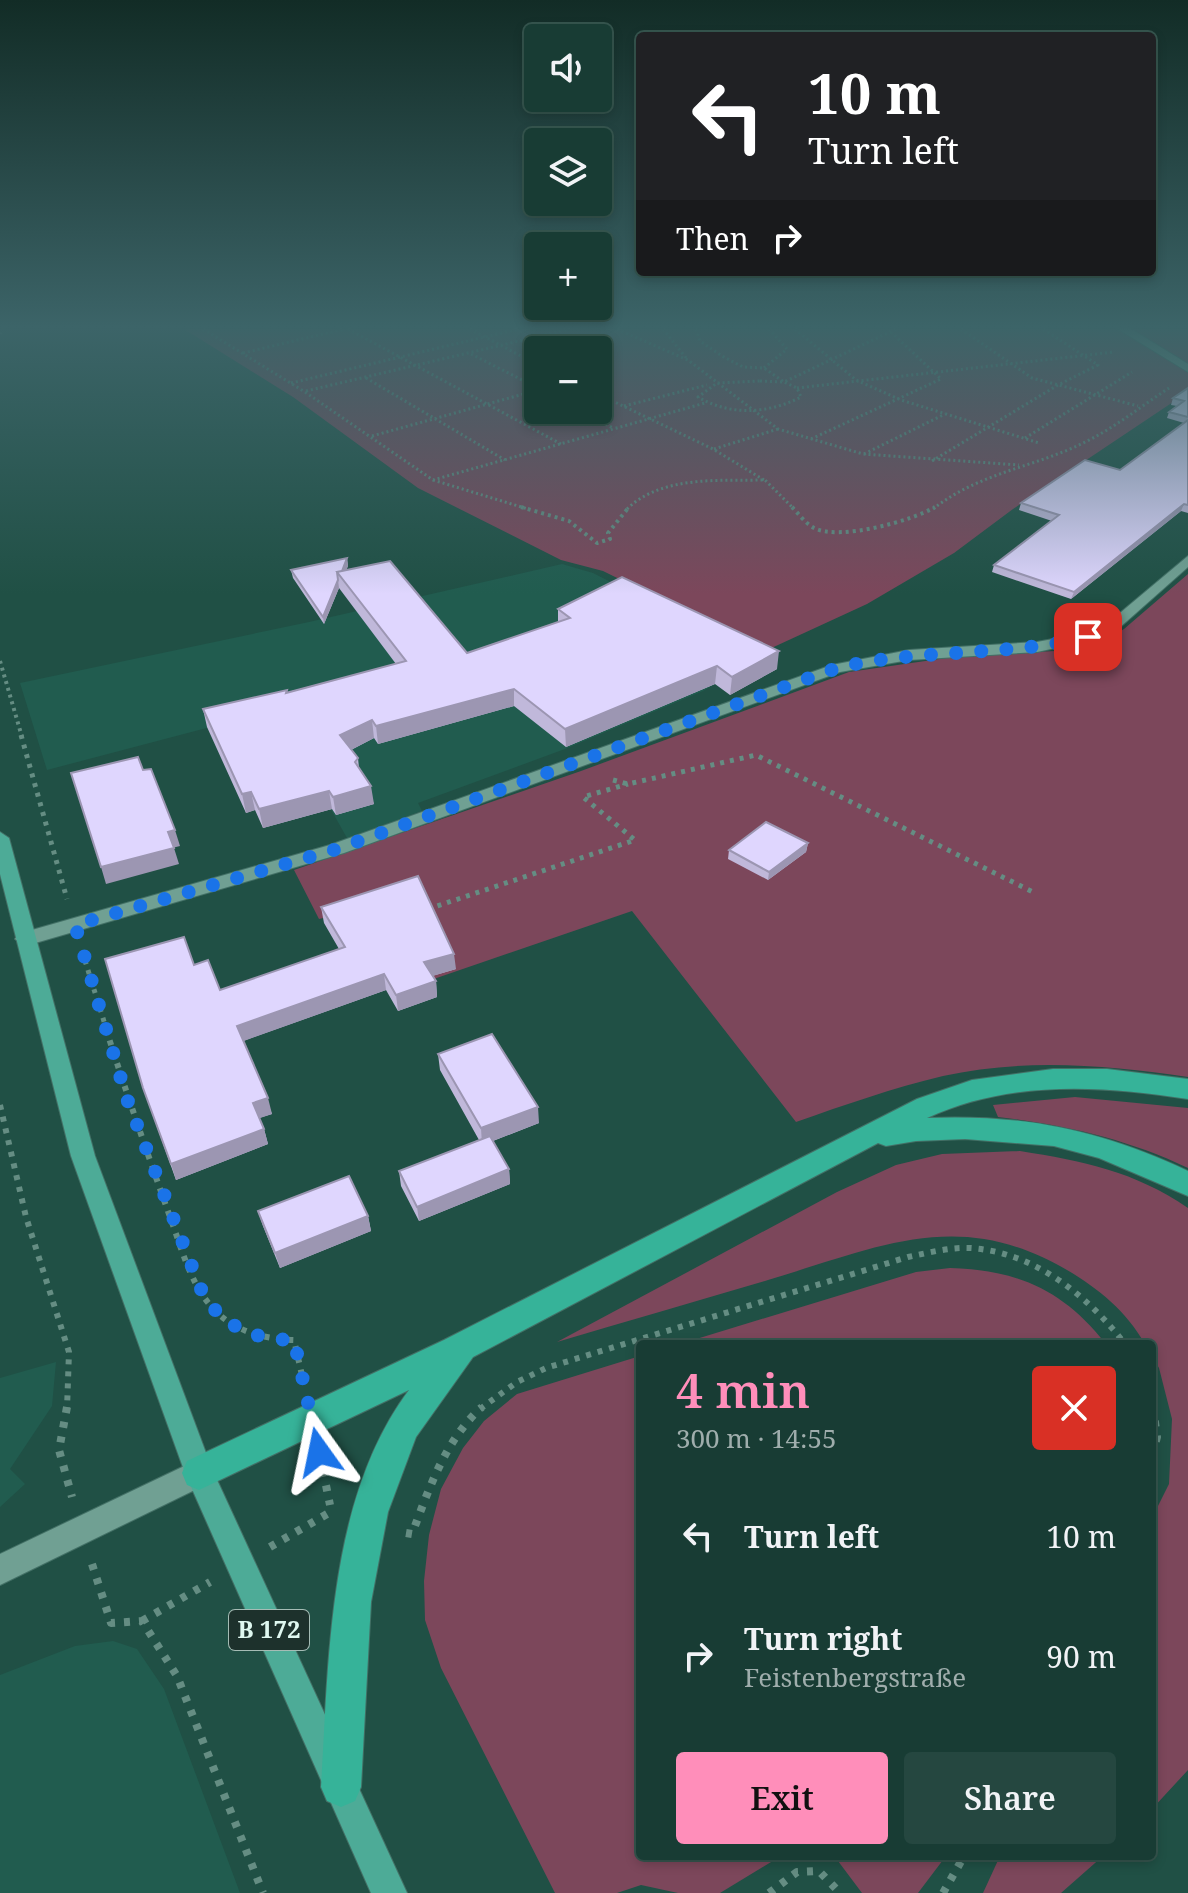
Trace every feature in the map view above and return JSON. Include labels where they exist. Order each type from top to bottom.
[{"type":"highway","points":[[199,1473],[313,1422],[463,1348],[849,1144],[933,1104],[971,1091],[1066,1078],[1147,1082],[1188,1089]]},
{"type":"highway","points":[[849,1144],[900,1131],[929,1129],[993,1128],[1051,1133],[1095,1144],[1143,1162],[1188,1184]]},
{"type":"highway","points":[[341,1787],[352,1597],[366,1521],[384,1465],[406,1422],[463,1348]]},
{"type":"main road","name":"B 172","points":[[0,838],[83,1156],[199,1473],[389,1893]]},
{"type":"street","points":[[25,939],[337,849],[837,668],[909,655],[1037,647],[1088,637],[1113,626],[1188,560]]},
{"type":"street","points":[[0,1570],[199,1473]]},
{"type":"path","points":[[343,417],[433,480],[569,521],[597,543],[610,539],[608,533],[633,503],[653,493],[704,481],[765,480]]},
{"type":"path","points":[[430,417],[506,460]]},
{"type":"path","points":[[371,436],[446,417]]},
{"type":"path","points":[[510,417],[561,444]]},
{"type":"path","points":[[643,417],[713,449],[765,480],[813,528],[835,534],[895,522],[932,509],[950,495],[990,476],[1090,440],[1122,417]]},
{"type":"path","points":[[433,480],[652,417]]},
{"type":"path","points":[[764,417],[778,429],[863,454],[1024,465]]},
{"type":"path","points":[[810,440],[862,417]]},
{"type":"path","points":[[863,454],[939,417]]},
{"type":"path","points":[[958,417],[1039,443]]},
{"type":"path","points":[[931,461],[1003,417]]},
{"type":"path","points":[[1024,438],[1058,417]]},
{"type":"path","points":[[605,424],[614,429]]},
{"type":"path","points":[[713,449],[778,429]]},
{"type":"path","points":[[0,661],[127,1099],[183,1248],[209,1306],[241,1331],[271,1340],[294,1340],[331,1511],[301,1529]]},
{"type":"path","points":[[426,909],[635,840],[583,797],[756,755],[1033,892]]},
{"type":"path","points":[[566,767],[628,784]]},
{"type":"path","points":[[0,1105],[26,1217],[69,1352],[67,1407],[59,1450]]},
{"type":"path","points":[[637,1340],[908,1257],[972,1248],[1013,1258],[1051,1275],[1087,1300],[1122,1340]]},
{"type":"path","points":[[366,1521],[412,1534],[450,1443],[472,1416],[510,1383],[546,1368],[636,1340]]},
{"type":"path","points":[[111,1623],[142,1621],[173,1603]]},
{"type":"path","points":[[142,1621],[177,1676],[263,1893]]},
{"type":"path","points":[[943,1893],[962,1860]]},
{"type":"path","points":[[769,1893],[797,1872],[819,1871],[840,1893]]},
{"type":"shaded area","points":[[321,417],[524,417],[524,424],[612,424],[612,417],[1150,417],[1013,509],[954,553],[867,604],[765,651],[603,571],[561,560],[418,488]]},
{"type":"shaded area","points":[[562,564],[593,573],[759,657],[703,691],[565,749],[418,803],[422,811],[347,838],[275,710],[47,770],[20,683],[309,622]]},
{"type":"shaded area","points":[[1188,574],[1188,1077],[1065,1065],[973,1070],[869,1097],[796,1122],[632,911],[396,992],[344,913],[319,919],[294,870],[581,771],[849,672],[960,656],[1075,650],[1099,644],[1124,629]]},
{"type":"shaded area","points":[[1075,1097],[1188,1108],[1188,1168],[1142,1149],[1095,1135],[998,1117],[993,1105]]},
{"type":"shaded area","points":[[1020,1151],[1065,1159],[1128,1176],[1188,1208],[1188,1770],[1156,1805],[1156,1510],[1169,1484],[1172,1419],[1156,1363],[1156,1340],[1142,1340],[1129,1321],[1101,1293],[1067,1270],[1027,1251],[990,1240],[953,1237],[918,1239],[845,1256],[557,1342],[837,1192],[896,1165],[942,1154]]},
{"type":"shaded area","points":[[950,1268],[997,1273],[1018,1279],[1056,1297],[1090,1325],[1103,1340],[693,1340],[916,1272]]},
{"type":"shaded area","points":[[636,1357],[636,1860],[774,1860],[720,1893],[678,1893],[641,1885],[617,1893],[555,1893],[441,1668],[425,1620],[424,1581],[429,1535],[441,1489],[463,1448],[484,1421],[517,1394]]},
{"type":"shaded area","points":[[56,1362],[52,1406],[10,1469],[25,1484],[0,1507],[0,1378]]},
{"type":"shaded area","points":[[113,1641],[137,1649],[164,1689],[240,1893],[0,1893],[0,1675],[75,1646]]},
{"type":"shaded area","points":[[943,1860],[918,1893],[862,1893],[838,1861]]},
{"type":"shaded area","points":[[998,1860],[1098,1860],[1061,1893],[983,1893]]},
{"type":"building","points":[[1188,420],[1188,505],[1184,504],[1074,592],[994,565],[1059,515],[1021,503],[1085,460],[1120,470]]},
{"type":"building","points":[[347,558],[342,571],[337,572],[338,580],[323,617],[291,570]]},
{"type":"building","points":[[390,561],[467,653],[570,618],[558,609],[622,577],[779,651],[732,677],[717,666],[565,729],[514,689],[376,726],[372,720],[340,735],[358,758],[355,762],[371,786],[333,797],[329,791],[259,809],[251,792],[242,794],[203,709],[287,690],[286,693],[406,661],[337,572]]},
{"type":"building","points":[[138,757],[143,770],[151,769],[175,830],[168,832],[174,848],[101,867],[71,773]]},
{"type":"building","points":[[766,822],[808,843],[769,872],[729,850]]},
{"type":"building","points":[[418,876],[454,954],[424,962],[436,981],[396,995],[384,974],[237,1026],[268,1098],[253,1103],[264,1129],[171,1164],[143,1088],[105,959],[184,937],[194,965],[208,960],[220,990],[345,947],[321,907]]},
{"type":"building","points":[[492,1034],[538,1107],[481,1128],[438,1054]]},
{"type":"building","points":[[490,1136],[509,1169],[417,1207],[399,1171]]},
{"type":"building","points":[[349,1176],[368,1216],[275,1253],[258,1211]]},
{"type":"route","points":[[319,1452],[294,1340],[271,1340],[241,1331],[209,1306],[200,1287],[127,1099],[75,925],[400,828],[837,668],[909,655],[1037,647],[1088,637]]}]
